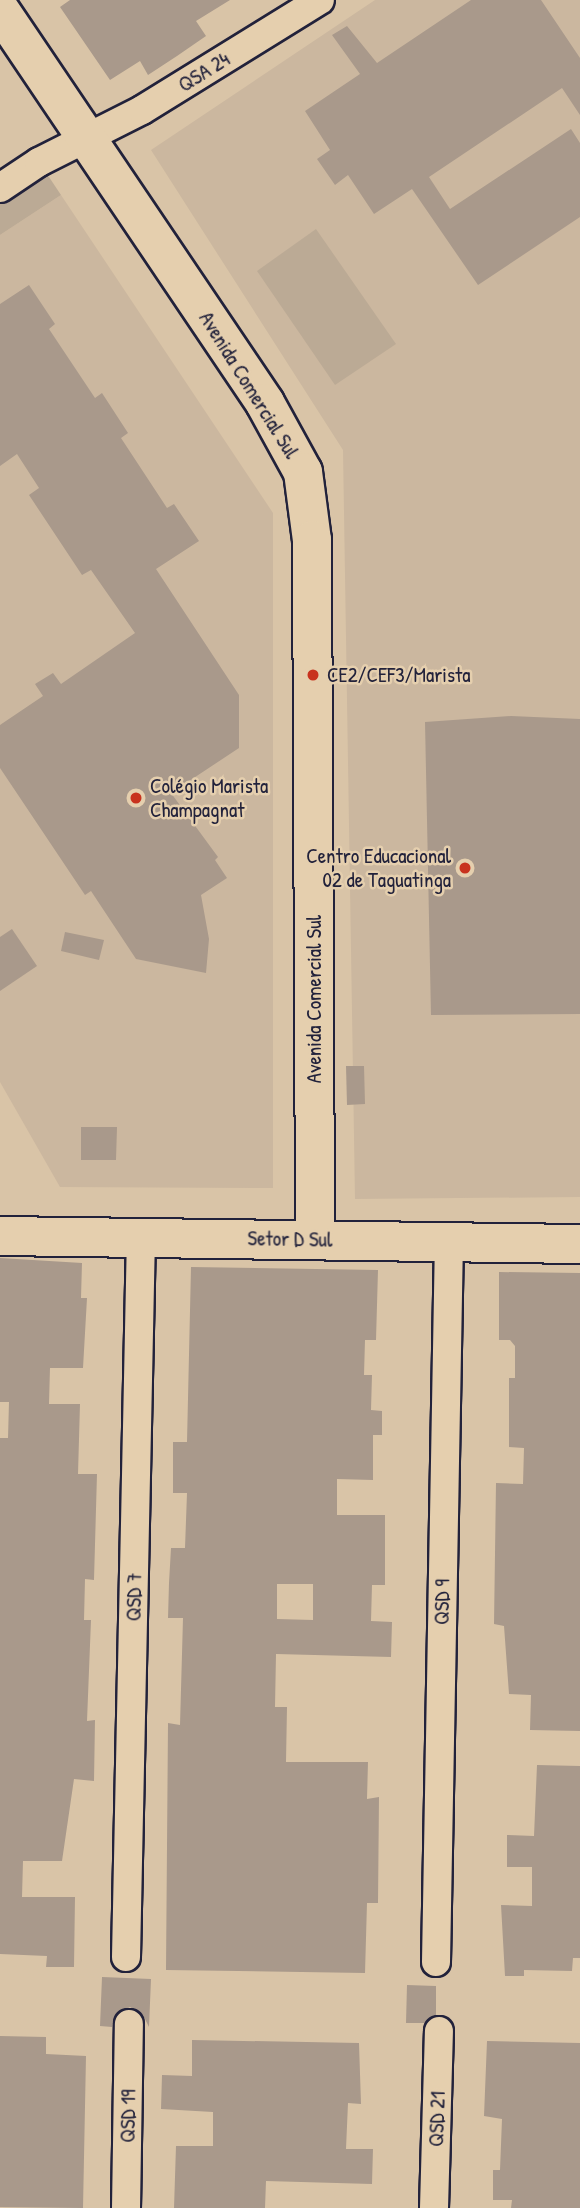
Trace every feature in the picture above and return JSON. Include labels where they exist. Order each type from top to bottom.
[{"type":"main road","name":"Avenida Comercial Sul","points":[[0,10],[265,404],[303,472],[312,540],[315,1239]]},
{"type":"main road","name":"Setor D Sul","points":[[0,1236],[580,1244]]},
{"type":"street","name":"QSA 24","points":[[0,188],[86,138],[142,110],[320,0]]},
{"type":"street","name":"QSD 7","points":[[126,1957],[141,1237]]},
{"type":"street","name":"QSD 9","points":[[436,1962],[449,1242]]},
{"type":"street","name":"QSD 19","points":[[126,2208],[129,2024]]},
{"type":"street","name":"QSD 21","points":[[434,2208],[439,2031]]},
{"type":"shaded area","name":"Centro Educacional 02 de Taguatinga","points":[[375,0],[580,0],[580,1197],[355,1199],[343,450],[151,150]]},
{"type":"shaded area","points":[[39,162],[61,195],[0,235],[0,188]]},
{"type":"shaded area","name":"Colégio Marista Champagnat","points":[[61,195],[273,513],[273,1188],[60,1187],[0,1082],[0,235]]},
{"type":"shaded area","points":[[316,229],[396,344],[335,385],[257,271]]},
{"type":"building","points":[[70,0],[230,0],[196,21],[206,36],[177,56],[148,75],[140,61],[110,80],[60,7]]},
{"type":"building","points":[[471,0],[541,0],[580,58],[580,115],[562,88],[429,177],[450,209],[571,129],[580,143],[580,217],[478,285],[412,189],[374,214],[348,175],[335,185],[317,159],[330,150],[305,111],[360,74],[332,35],[347,26],[377,63]]},
{"type":"building","points":[[29,285],[55,324],[49,329],[95,398],[102,393],[128,433],[121,438],[167,508],[174,504],[199,541],[156,569],[239,695],[239,748],[171,793],[218,857],[215,860],[227,878],[201,895],[209,939],[206,973],[136,959],[91,891],[85,895],[0,768],[0,725],[43,696],[35,684],[53,673],[61,684],[135,633],[91,570],[82,575],[29,495],[39,488],[17,454],[0,466],[0,304]]},
{"type":"building","points":[[511,716],[580,719],[580,1014],[431,1015],[425,722]]},
{"type":"building","points":[[12,929],[37,966],[0,991],[0,937]]},
{"type":"building","points":[[65,932],[104,940],[99,960],[61,951]]},
{"type":"building","points":[[346,1066],[364,1066],[365,1104],[347,1105]]},
{"type":"building","points":[[81,1127],[117,1127],[116,1160],[81,1160]]},
{"type":"building","points":[[0,1258],[82,1263],[81,1298],[87,1298],[83,1368],[50,1368],[49,1404],[80,1404],[78,1474],[97,1474],[94,1580],[85,1579],[84,1620],[91,1620],[87,1721],[95,1720],[94,1781],[74,1779],[62,1861],[23,1861],[22,1897],[75,1897],[74,1967],[46,1967],[47,1956],[0,1954],[0,1438],[8,1438],[9,1402],[0,1402]]},
{"type":"building","points":[[191,1267],[378,1270],[376,1340],[365,1340],[364,1375],[372,1375],[371,1410],[382,1411],[382,1435],[373,1435],[373,1480],[337,1479],[337,1515],[385,1515],[385,1585],[372,1585],[371,1621],[392,1622],[391,1657],[276,1654],[275,1707],[287,1707],[286,1762],[368,1762],[367,1799],[379,1797],[378,1903],[367,1903],[365,1973],[166,1970],[168,1723],[180,1725],[183,1618],[168,1618],[169,1583],[171,1548],[185,1548],[187,1493],[173,1493],[173,1442],[187,1442]],"holes":[[[277,1584],[313,1584],[313,1620],[277,1619]]]},
{"type":"building","points":[[499,1272],[580,1273],[580,1731],[530,1730],[531,1695],[509,1694],[504,1626],[494,1624],[496,1483],[523,1484],[524,1448],[509,1447],[509,1378],[515,1378],[515,1346],[510,1340],[499,1340]]},
{"type":"building","points":[[537,1765],[580,1766],[580,1958],[573,1958],[572,1971],[524,1970],[524,1976],[505,1976],[501,1905],[532,1906],[532,1867],[507,1867],[507,1835],[534,1836]]},
{"type":"building","points":[[102,1977],[151,1979],[149,2027],[143,2015],[130,2007],[115,2015],[112,2027],[100,2026]]},
{"type":"building","points":[[407,1985],[436,1986],[436,2015],[424,2023],[406,2023]]},
{"type":"building","points":[[0,2036],[46,2037],[46,2054],[86,2056],[83,2208],[0,2207]]},
{"type":"building","points":[[192,2040],[359,2043],[361,2104],[348,2103],[346,2149],[373,2149],[372,2184],[266,2181],[265,2208],[174,2208],[176,2146],[213,2146],[213,2112],[161,2109],[162,2075],[192,2076]]},
{"type":"building","points":[[487,2041],[580,2043],[580,2208],[511,2208],[512,2200],[493,2200],[493,2170],[500,2170],[502,2119],[484,2116]]},
{"type":"place","name":"CE2/CEF3/Marista","points":[[313,675]]},
{"type":"place","name":"Colégio Marista Champagnat","points":[[136,798]]},
{"type":"place","name":"Centro Educacional 02 de Taguatinga","points":[[465,868]]}]
